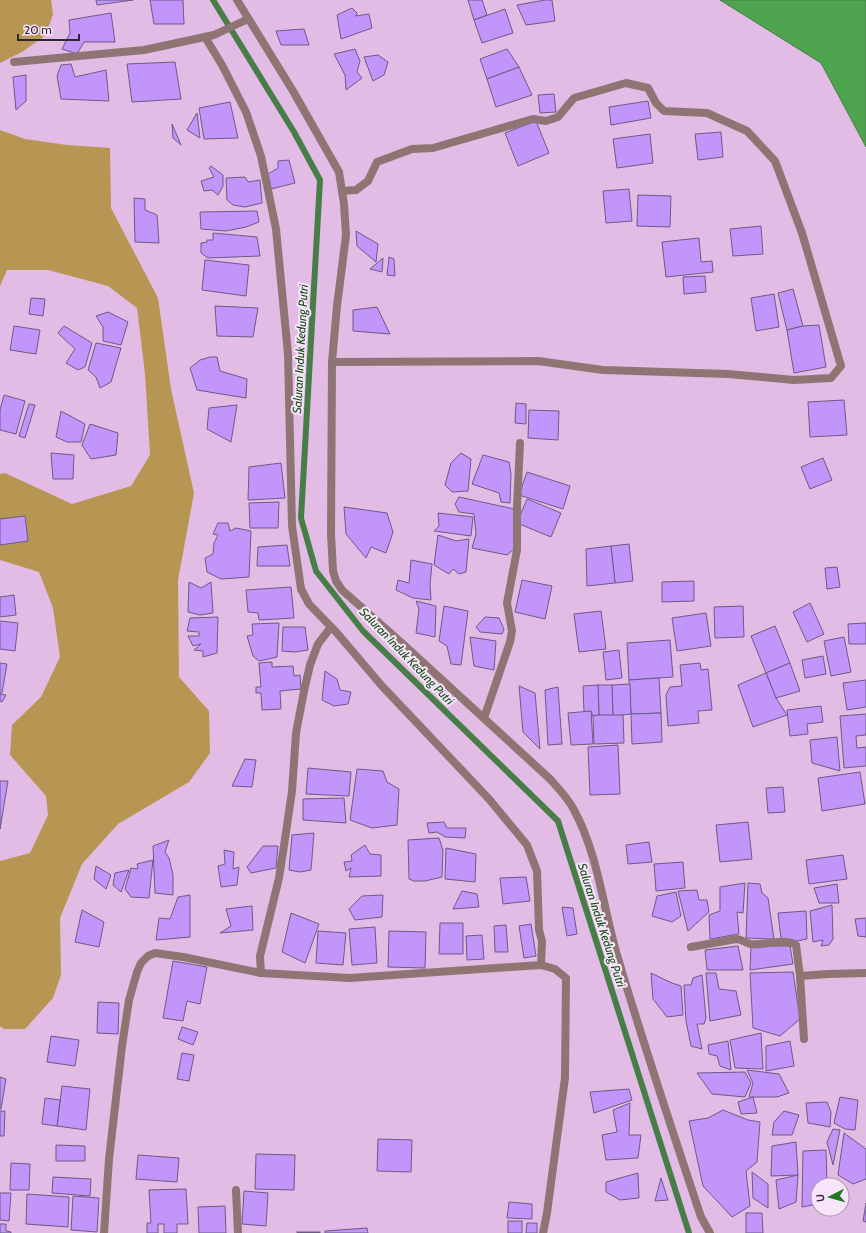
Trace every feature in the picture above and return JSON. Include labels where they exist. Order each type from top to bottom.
[{"type":"street","points":[[236,0],[245,21],[293,90],[339,172],[346,235],[332,362],[331,534],[333,571],[336,581],[342,590],[550,779],[563,793],[574,809],[590,849],[616,953],[656,1082],[701,1217],[710,1233]]},
{"type":"street","points":[[14,62],[144,50],[214,35],[245,21]]},
{"type":"street","points":[[204,37],[222,65],[246,112],[262,163],[276,229],[288,354],[292,526],[301,589],[309,604],[331,626],[382,686],[489,799],[528,845],[537,871],[539,930],[542,941],[541,965]]},
{"type":"street","points":[[332,362],[538,361],[603,370],[728,374],[794,380],[831,378],[841,366],[802,233],[775,161],[747,130],[707,113],[664,111],[656,103],[648,88],[626,83],[574,98],[558,117],[546,121],[533,119],[433,148],[412,149],[377,162],[368,181],[356,190],[342,191]]},
{"type":"street","points":[[484,718],[510,642],[512,631],[508,603],[511,576],[517,550],[517,507],[520,443]]},
{"type":"street","points":[[261,973],[260,956],[279,878],[292,791],[296,733],[303,698],[310,665],[318,644],[331,626]]},
{"type":"street","points":[[691,947],[740,939],[751,944],[792,943],[796,945],[800,976],[804,1039]]},
{"type":"street","points":[[104,1233],[109,1160],[122,1046],[129,1000],[141,963],[148,956],[156,953],[261,973],[350,978],[541,965],[555,969],[566,978],[565,1078],[543,1233]]},
{"type":"street","points":[[800,976],[866,973]]},
{"type":"street","points":[[236,1190],[238,1233]]},
{"type":"shaded area","points":[[0,0],[51,0],[53,14],[46,35],[22,52],[0,63]]},
{"type":"shaded area","points":[[720,0],[866,0],[866,147],[821,63]]},
{"type":"shaded area","points":[[0,130],[25,139],[67,145],[110,148],[111,208],[158,298],[171,389],[194,493],[178,580],[179,677],[209,711],[210,753],[189,782],[118,824],[82,864],[60,918],[61,975],[53,998],[25,1029],[4,1029],[0,1026],[0,861],[30,853],[48,815],[46,796],[10,755],[12,725],[41,697],[60,657],[53,608],[39,572],[0,560],[0,474],[5,473],[72,504],[131,486],[150,455],[145,374],[137,308],[108,286],[48,270],[7,270],[0,286]]},
{"type":"building","points":[[96,0],[133,0],[97,5]]},
{"type":"building","points":[[150,0],[183,0],[184,24],[154,24]]},
{"type":"building","points":[[468,0],[482,0],[487,15],[474,20]]},
{"type":"building","points":[[552,0],[555,21],[526,25],[517,5]]},
{"type":"building","points":[[352,8],[357,13],[356,16],[369,14],[372,28],[341,39],[337,15]]},
{"type":"building","points":[[505,9],[513,33],[482,43],[474,20]]},
{"type":"building","points":[[111,13],[115,42],[84,42],[77,54],[62,49],[70,33],[69,20]]},
{"type":"building","points":[[304,29],[309,45],[281,45],[276,31]]},
{"type":"building","points":[[355,49],[360,61],[357,72],[362,78],[346,90],[345,75],[334,54]]},
{"type":"building","points":[[507,49],[519,67],[487,79],[480,59]]},
{"type":"building","points":[[378,55],[388,62],[384,75],[373,81],[364,57]]},
{"type":"building","points":[[175,62],[181,99],[132,102],[127,64]]},
{"type":"building","points":[[71,64],[75,77],[106,70],[109,101],[61,99],[57,76],[61,65]]},
{"type":"building","points":[[519,67],[532,95],[496,107],[487,79]]},
{"type":"building","points":[[26,75],[26,101],[16,110],[13,77]]},
{"type":"building","points":[[554,94],[556,112],[540,113],[538,95]]},
{"type":"building","points":[[648,101],[651,118],[611,125],[609,107]]},
{"type":"building","points":[[230,102],[238,138],[204,139],[199,108]]},
{"type":"building","points":[[197,113],[200,138],[187,130]]},
{"type":"building","points":[[536,121],[549,153],[518,166],[505,133]]},
{"type":"building","points":[[172,124],[181,145],[173,138]]},
{"type":"building","points":[[721,132],[723,157],[698,160],[695,134]]},
{"type":"building","points":[[650,134],[653,163],[617,168],[613,139]]},
{"type":"building","points":[[289,160],[295,183],[271,189],[268,174],[278,168],[278,161]]},
{"type":"building","points":[[211,166],[223,175],[223,186],[218,195],[212,190],[204,191],[201,181],[214,177],[209,168]]},
{"type":"building","points":[[245,177],[248,182],[260,180],[262,203],[245,207],[233,205],[227,200],[226,178]]},
{"type":"building","points":[[629,189],[632,221],[606,223],[603,191]]},
{"type":"building","points":[[638,195],[671,196],[670,227],[637,226]]},
{"type":"building","points":[[134,198],[145,199],[145,210],[157,215],[159,243],[135,242]]},
{"type":"building","points":[[257,211],[259,222],[246,227],[226,231],[201,229],[200,212]]},
{"type":"building","points":[[761,226],[763,254],[733,256],[730,229]]},
{"type":"building","points":[[356,231],[378,244],[376,262],[357,246]]},
{"type":"building","points":[[213,233],[257,237],[260,256],[208,258],[201,253],[201,243],[207,242],[207,240],[213,240]]},
{"type":"building","points":[[699,238],[701,262],[712,261],[713,272],[666,277],[662,242]]},
{"type":"building","points":[[389,257],[394,259],[395,276],[387,275]]},
{"type":"building","points":[[383,258],[382,272],[370,269]]},
{"type":"building","points":[[205,260],[249,265],[246,296],[202,290]]},
{"type":"building","points":[[705,276],[706,292],[684,294],[683,277]]},
{"type":"building","points":[[793,289],[803,326],[787,330],[778,293]]},
{"type":"building","points":[[774,294],[779,327],[756,331],[751,298]]},
{"type":"building","points":[[31,298],[45,299],[43,316],[29,314]]},
{"type":"building","points":[[215,306],[258,308],[253,337],[217,336]]},
{"type":"building","points":[[377,307],[390,334],[353,331],[353,310]]},
{"type":"building","points":[[108,312],[128,322],[121,345],[103,341],[103,327],[96,316]]},
{"type":"building","points":[[819,325],[826,367],[794,373],[787,330],[803,326]]},
{"type":"building","points":[[14,326],[40,330],[36,354],[10,350]]},
{"type":"building","points":[[64,326],[92,343],[85,367],[78,370],[66,363],[75,349],[58,333]]},
{"type":"building","points":[[96,343],[121,348],[111,382],[100,388],[96,377],[88,370]]},
{"type":"building","points":[[210,357],[217,357],[220,371],[247,379],[246,398],[197,390],[190,368],[200,360]]},
{"type":"building","points":[[4,395],[25,401],[16,434],[0,430],[0,410]]},
{"type":"building","points":[[844,400],[847,435],[810,437],[808,402]]},
{"type":"building","points":[[516,403],[526,404],[526,424],[515,423]]},
{"type":"building","points":[[29,404],[35,405],[25,438],[19,436]]},
{"type":"building","points":[[237,405],[231,442],[207,429],[209,408]]},
{"type":"building","points":[[529,410],[559,411],[558,440],[528,438]]},
{"type":"building","points":[[61,411],[85,424],[81,442],[67,442],[56,437]]},
{"type":"building","points":[[90,424],[118,433],[116,455],[91,459],[82,445]]},
{"type":"building","points":[[51,453],[74,455],[73,479],[53,479]]},
{"type":"building","points":[[461,453],[471,459],[468,491],[452,492],[445,485],[451,463]]},
{"type":"building","points":[[483,455],[509,462],[511,474],[510,503],[501,502],[499,493],[472,484]]},
{"type":"building","points":[[823,458],[832,480],[810,489],[801,467]]},
{"type":"building","points":[[281,463],[285,498],[248,500],[249,467]]},
{"type":"building","points":[[527,472],[570,486],[563,509],[519,495]]},
{"type":"building","points":[[459,497],[514,509],[514,549],[507,555],[472,548],[476,534],[474,514],[459,512],[455,504]]},
{"type":"building","points":[[527,499],[561,513],[551,537],[517,523]]},
{"type":"building","points":[[279,502],[278,528],[250,528],[249,503]]},
{"type":"building","points":[[344,507],[387,513],[393,532],[386,553],[371,547],[366,558],[346,534]]},
{"type":"building","points":[[438,513],[473,517],[471,536],[434,531],[439,526]]},
{"type":"building","points":[[25,516],[28,541],[0,545],[0,519]]},
{"type":"building","points":[[218,523],[228,523],[230,531],[236,528],[251,531],[249,577],[221,579],[207,572],[205,558],[213,554],[214,543],[218,535],[213,534]]},
{"type":"building","points":[[438,535],[456,541],[469,539],[466,572],[459,574],[453,569],[449,574],[434,565]]},
{"type":"building","points":[[629,544],[633,581],[615,583],[611,546]]},
{"type":"building","points":[[287,545],[290,566],[257,566],[258,547]]},
{"type":"building","points":[[611,546],[615,583],[587,586],[586,549]]},
{"type":"building","points":[[411,560],[432,564],[430,584],[431,600],[413,598],[396,590],[398,580],[409,583]]},
{"type":"building","points":[[837,567],[840,587],[827,589],[825,568]]},
{"type":"building","points":[[522,580],[552,586],[545,619],[515,612]]},
{"type":"building","points":[[694,581],[694,601],[662,602],[662,582]]},
{"type":"building","points":[[189,582],[201,588],[211,582],[213,613],[200,615],[188,612]]},
{"type":"building","points":[[291,587],[294,618],[259,620],[258,613],[248,612],[246,590]]},
{"type":"building","points":[[14,595],[16,615],[0,617],[0,597]]},
{"type":"building","points":[[416,601],[436,606],[435,637],[416,633],[419,609]]},
{"type":"building","points":[[810,603],[824,634],[807,642],[793,612]]},
{"type":"building","points":[[444,606],[468,611],[461,665],[451,664],[447,646],[439,641]]},
{"type":"building","points":[[743,606],[744,637],[715,638],[714,607]]},
{"type":"building","points":[[601,611],[606,649],[579,652],[574,614]]},
{"type":"building","points":[[706,613],[711,646],[677,651],[672,618]]},
{"type":"building","points":[[218,617],[217,653],[203,657],[203,651],[194,650],[201,644],[193,646],[188,636],[199,636],[199,632],[187,631],[190,618]]},
{"type":"building","points":[[485,617],[499,618],[504,629],[502,634],[480,632],[476,627]]},
{"type":"building","points":[[0,621],[18,623],[15,651],[0,649]]},
{"type":"building","points":[[279,623],[277,657],[259,661],[253,656],[247,636],[253,635],[252,624]]},
{"type":"building","points":[[866,623],[866,644],[849,644],[848,624]]},
{"type":"building","points":[[775,626],[790,663],[766,673],[751,636]]},
{"type":"building","points":[[283,627],[305,627],[308,650],[295,652],[282,651]]},
{"type":"building","points":[[470,637],[496,641],[494,670],[474,666]]},
{"type":"building","points":[[844,637],[851,672],[831,676],[824,641]]},
{"type":"building","points":[[670,640],[673,677],[629,680],[627,643]]},
{"type":"building","points":[[619,650],[622,678],[606,680],[603,652]]},
{"type":"building","points":[[823,656],[826,674],[805,678],[802,660]]},
{"type":"building","points":[[272,662],[272,667],[293,666],[294,676],[300,675],[301,689],[280,691],[281,709],[262,710],[261,693],[256,693],[256,687],[261,687],[259,663]]},
{"type":"building","points":[[0,663],[7,664],[2,693],[0,693]]},
{"type":"building","points":[[700,663],[701,670],[708,669],[712,710],[698,711],[699,723],[668,726],[666,695],[670,687],[682,686],[680,665]]},
{"type":"building","points":[[790,663],[800,691],[776,698],[766,673]]},
{"type":"building","points":[[325,671],[337,679],[340,690],[351,692],[348,704],[334,706],[322,700]]},
{"type":"building","points":[[766,673],[776,698],[787,715],[753,727],[738,685]]},
{"type":"building","points":[[659,678],[661,713],[631,714],[629,680]]},
{"type":"building","points":[[866,680],[866,707],[847,710],[843,683]]},
{"type":"building","points":[[630,684],[631,714],[613,716],[612,685]]},
{"type":"building","points":[[598,685],[612,685],[613,716],[599,715]]},
{"type":"building","points":[[598,685],[599,715],[593,716],[591,711],[584,712],[583,686]]},
{"type":"building","points":[[519,686],[535,693],[540,749],[523,732]]},
{"type":"building","points":[[558,687],[562,744],[548,745],[545,690]]},
{"type":"building","points":[[0,694],[6,695],[2,702],[0,701]]},
{"type":"building","points":[[821,706],[823,722],[807,724],[808,734],[790,736],[787,710]]},
{"type":"building","points":[[591,711],[593,744],[571,745],[568,713]]},
{"type":"building","points":[[661,713],[662,742],[632,744],[631,714]]},
{"type":"building","points":[[866,714],[866,735],[856,736],[857,748],[866,747],[866,766],[844,768],[840,716]]},
{"type":"building","points":[[623,715],[624,743],[594,744],[593,716]]},
{"type":"building","points":[[837,737],[840,771],[812,763],[810,740]]},
{"type":"building","points":[[618,745],[620,794],[590,795],[588,747]]},
{"type":"building","points":[[245,759],[256,760],[252,787],[232,786]]},
{"type":"building","points":[[308,768],[351,772],[349,796],[306,794]]},
{"type":"building","points":[[357,769],[383,771],[387,782],[399,789],[397,825],[372,828],[350,820]]},
{"type":"building","points":[[860,772],[865,804],[822,811],[818,778]]},
{"type":"building","points":[[0,781],[8,781],[0,829]]},
{"type":"building","points":[[783,787],[785,812],[768,813],[766,788]]},
{"type":"building","points":[[344,798],[346,823],[303,820],[303,799]]},
{"type":"building","points":[[444,822],[447,828],[466,828],[465,838],[445,837],[437,832],[429,833],[427,823]]},
{"type":"building","points":[[748,822],[752,859],[720,862],[716,825]]},
{"type":"building","points":[[314,833],[311,870],[300,872],[289,870],[292,835]]},
{"type":"building","points":[[439,838],[443,850],[442,877],[425,881],[414,881],[409,879],[408,840]]},
{"type":"building","points":[[169,840],[165,852],[169,858],[173,875],[173,895],[155,893],[153,846]]},
{"type":"building","points":[[649,842],[652,862],[628,864],[626,845]]},
{"type":"building","points":[[365,845],[370,854],[381,855],[381,876],[349,877],[351,868],[346,871],[344,862],[352,861],[351,855]]},
{"type":"building","points":[[263,846],[278,846],[276,868],[251,873],[247,867]]},
{"type":"building","points":[[446,848],[476,854],[475,882],[445,879]]},
{"type":"building","points":[[224,850],[234,852],[233,869],[239,867],[237,885],[221,887],[218,866],[225,864]]},
{"type":"building","points":[[843,855],[847,879],[809,884],[806,860]]},
{"type":"building","points":[[153,860],[149,898],[131,897],[125,889],[131,868],[138,869],[137,864]]},
{"type":"building","points":[[683,862],[685,888],[656,891],[654,864]]},
{"type":"building","points":[[96,866],[111,875],[106,889],[94,879]]},
{"type":"building","points":[[129,870],[121,892],[113,885],[115,873]]},
{"type":"building","points":[[526,877],[530,901],[503,904],[500,878]]},
{"type":"building","points":[[745,883],[743,913],[737,912],[739,934],[710,939],[709,915],[720,911],[720,887]]},
{"type":"building","points":[[748,883],[760,884],[762,893],[768,898],[774,939],[746,938]]},
{"type":"building","points":[[837,884],[839,903],[819,903],[814,888]]},
{"type":"building","points":[[697,890],[699,900],[707,900],[709,912],[688,931],[678,891]]},
{"type":"building","points":[[462,891],[477,894],[479,907],[453,909]]},
{"type":"building","points":[[676,892],[681,916],[672,922],[652,916],[657,896]]},
{"type":"building","points":[[190,895],[190,937],[156,940],[159,918],[170,919],[178,897]]},
{"type":"building","points":[[383,895],[382,917],[355,920],[349,909],[362,896]]},
{"type":"building","points":[[832,905],[833,939],[829,945],[821,946],[823,940],[813,942],[810,911]]},
{"type":"building","points":[[252,906],[253,930],[220,933],[231,926],[226,909]]},
{"type":"building","points":[[562,907],[573,908],[577,934],[567,936]]},
{"type":"building","points":[[82,910],[104,922],[99,947],[75,942]]},
{"type":"building","points":[[806,911],[807,939],[797,941],[781,938],[778,913]]},
{"type":"building","points":[[291,913],[319,924],[305,963],[282,952]]},
{"type":"building","points":[[866,918],[866,937],[858,936],[855,919]]},
{"type":"building","points":[[440,923],[463,923],[463,954],[439,954]]},
{"type":"building","points":[[531,924],[536,956],[524,958],[519,926]]},
{"type":"building","points":[[506,925],[508,952],[495,952],[494,926]]},
{"type":"building","points":[[375,927],[377,963],[352,965],[349,929]]},
{"type":"building","points":[[318,931],[346,933],[343,965],[316,963]]},
{"type":"building","points":[[389,931],[426,932],[425,968],[388,967]]},
{"type":"building","points":[[482,935],[484,959],[467,960],[466,936]]},
{"type":"building","points":[[738,946],[743,970],[707,970],[705,950]]},
{"type":"building","points":[[751,946],[790,946],[793,964],[750,970]]},
{"type":"building","points":[[173,961],[207,967],[200,1004],[187,1001],[183,1021],[163,1018]]},
{"type":"building","points":[[793,972],[800,1019],[780,1036],[753,1028],[750,973]]},
{"type":"building","points":[[651,973],[681,986],[683,1015],[667,1017],[653,999]]},
{"type":"building","points":[[706,973],[716,973],[719,989],[736,991],[741,1015],[710,1021]]},
{"type":"building","points":[[702,975],[706,1018],[704,1024],[697,1024],[702,1049],[691,1046],[686,1021],[684,985],[691,985],[693,978]]},
{"type":"building","points":[[98,1002],[119,1003],[118,1034],[97,1033]]},
{"type":"building","points":[[182,1027],[198,1032],[193,1045],[178,1039]]},
{"type":"building","points":[[761,1033],[763,1069],[735,1068],[730,1040]]},
{"type":"building","points":[[51,1036],[79,1040],[75,1066],[47,1062]]},
{"type":"building","points":[[728,1041],[731,1070],[720,1066],[717,1056],[709,1054],[708,1045]]},
{"type":"building","points":[[790,1041],[794,1066],[766,1071],[766,1046]]},
{"type":"building","points":[[182,1053],[194,1055],[189,1081],[177,1079]]},
{"type":"building","points":[[747,1070],[779,1074],[789,1093],[777,1097],[749,1097],[753,1083]]},
{"type":"building","points":[[745,1072],[751,1083],[745,1097],[712,1094],[697,1073]]},
{"type":"building","points":[[0,1077],[6,1079],[1,1109],[0,1109]]},
{"type":"building","points":[[62,1086],[90,1089],[86,1130],[57,1126]]},
{"type":"building","points":[[629,1089],[632,1100],[594,1113],[590,1092]]},
{"type":"building","points":[[753,1097],[757,1113],[741,1114],[738,1102]]},
{"type":"building","points":[[840,1097],[858,1100],[855,1130],[845,1129],[834,1123]]},
{"type":"building","points":[[45,1098],[60,1100],[57,1126],[42,1124]]},
{"type":"building","points":[[827,1102],[831,1112],[830,1127],[808,1123],[806,1103]]},
{"type":"building","points":[[630,1103],[629,1135],[641,1135],[638,1158],[606,1160],[602,1135],[617,1132],[613,1110]]},
{"type":"building","points":[[723,1110],[748,1120],[760,1122],[757,1162],[746,1171],[750,1206],[732,1217],[703,1186],[689,1121],[708,1118]]},
{"type":"building","points":[[0,1111],[5,1111],[4,1136],[0,1136]]},
{"type":"building","points":[[784,1111],[799,1115],[792,1135],[772,1135],[774,1122]]},
{"type":"building","points":[[833,1129],[840,1130],[833,1165],[827,1142]]},
{"type":"building","points":[[844,1133],[866,1149],[866,1179],[853,1184],[850,1182],[850,1177],[841,1177],[838,1175]]},
{"type":"building","points":[[378,1139],[412,1140],[411,1172],[377,1171]]},
{"type":"building","points":[[796,1142],[798,1175],[771,1176],[772,1146]]},
{"type":"building","points":[[56,1145],[85,1146],[85,1161],[56,1161]]},
{"type":"building","points":[[826,1150],[827,1177],[810,1177],[810,1206],[802,1207],[803,1151]]},
{"type":"building","points":[[256,1154],[295,1155],[294,1190],[255,1189]]},
{"type":"building","points":[[138,1155],[179,1158],[177,1182],[136,1179]]},
{"type":"building","points":[[11,1163],[30,1164],[29,1190],[10,1190]]},
{"type":"building","points":[[752,1172],[768,1184],[768,1208],[753,1198]]},
{"type":"building","points":[[638,1173],[639,1198],[620,1200],[606,1192],[606,1182]]},
{"type":"building","points":[[798,1175],[796,1202],[779,1209],[776,1180]]},
{"type":"building","points":[[53,1177],[91,1179],[90,1196],[52,1193]]},
{"type":"building","points":[[661,1178],[668,1200],[655,1201]]},
{"type":"building","points":[[186,1189],[188,1224],[177,1224],[177,1233],[164,1233],[164,1224],[158,1224],[158,1233],[147,1233],[147,1223],[151,1223],[149,1190]]},
{"type":"building","points":[[244,1191],[268,1193],[266,1226],[242,1224]]},
{"type":"building","points":[[0,1193],[11,1193],[9,1221],[0,1220]]},
{"type":"building","points":[[27,1194],[69,1197],[68,1227],[26,1224]]},
{"type":"building","points":[[73,1196],[99,1198],[97,1232],[71,1230]]},
{"type":"building","points":[[509,1202],[532,1204],[532,1219],[507,1218]]},
{"type":"building","points":[[866,1203],[866,1222],[863,1221]]},
{"type":"building","points":[[225,1206],[226,1233],[199,1233],[198,1207]]},
{"type":"building","points":[[746,1213],[762,1213],[763,1233],[746,1233]]},
{"type":"building","points":[[508,1221],[522,1221],[522,1233],[508,1233]]},
{"type":"building","points":[[527,1223],[537,1223],[537,1233],[526,1233]]},
{"type":"building","points":[[0,1224],[6,1224],[6,1231],[11,1233],[0,1233]]},
{"type":"building","points":[[367,1228],[368,1233],[325,1233],[325,1231]]},
{"type":"building","points":[[320,1232],[320,1233],[297,1233]]},
{"type":"waterway","name":"Saluran Induk Kedung Putri","points":[[213,0],[294,132],[320,180],[301,518],[316,571],[363,631],[558,821],[689,1233]]}]
